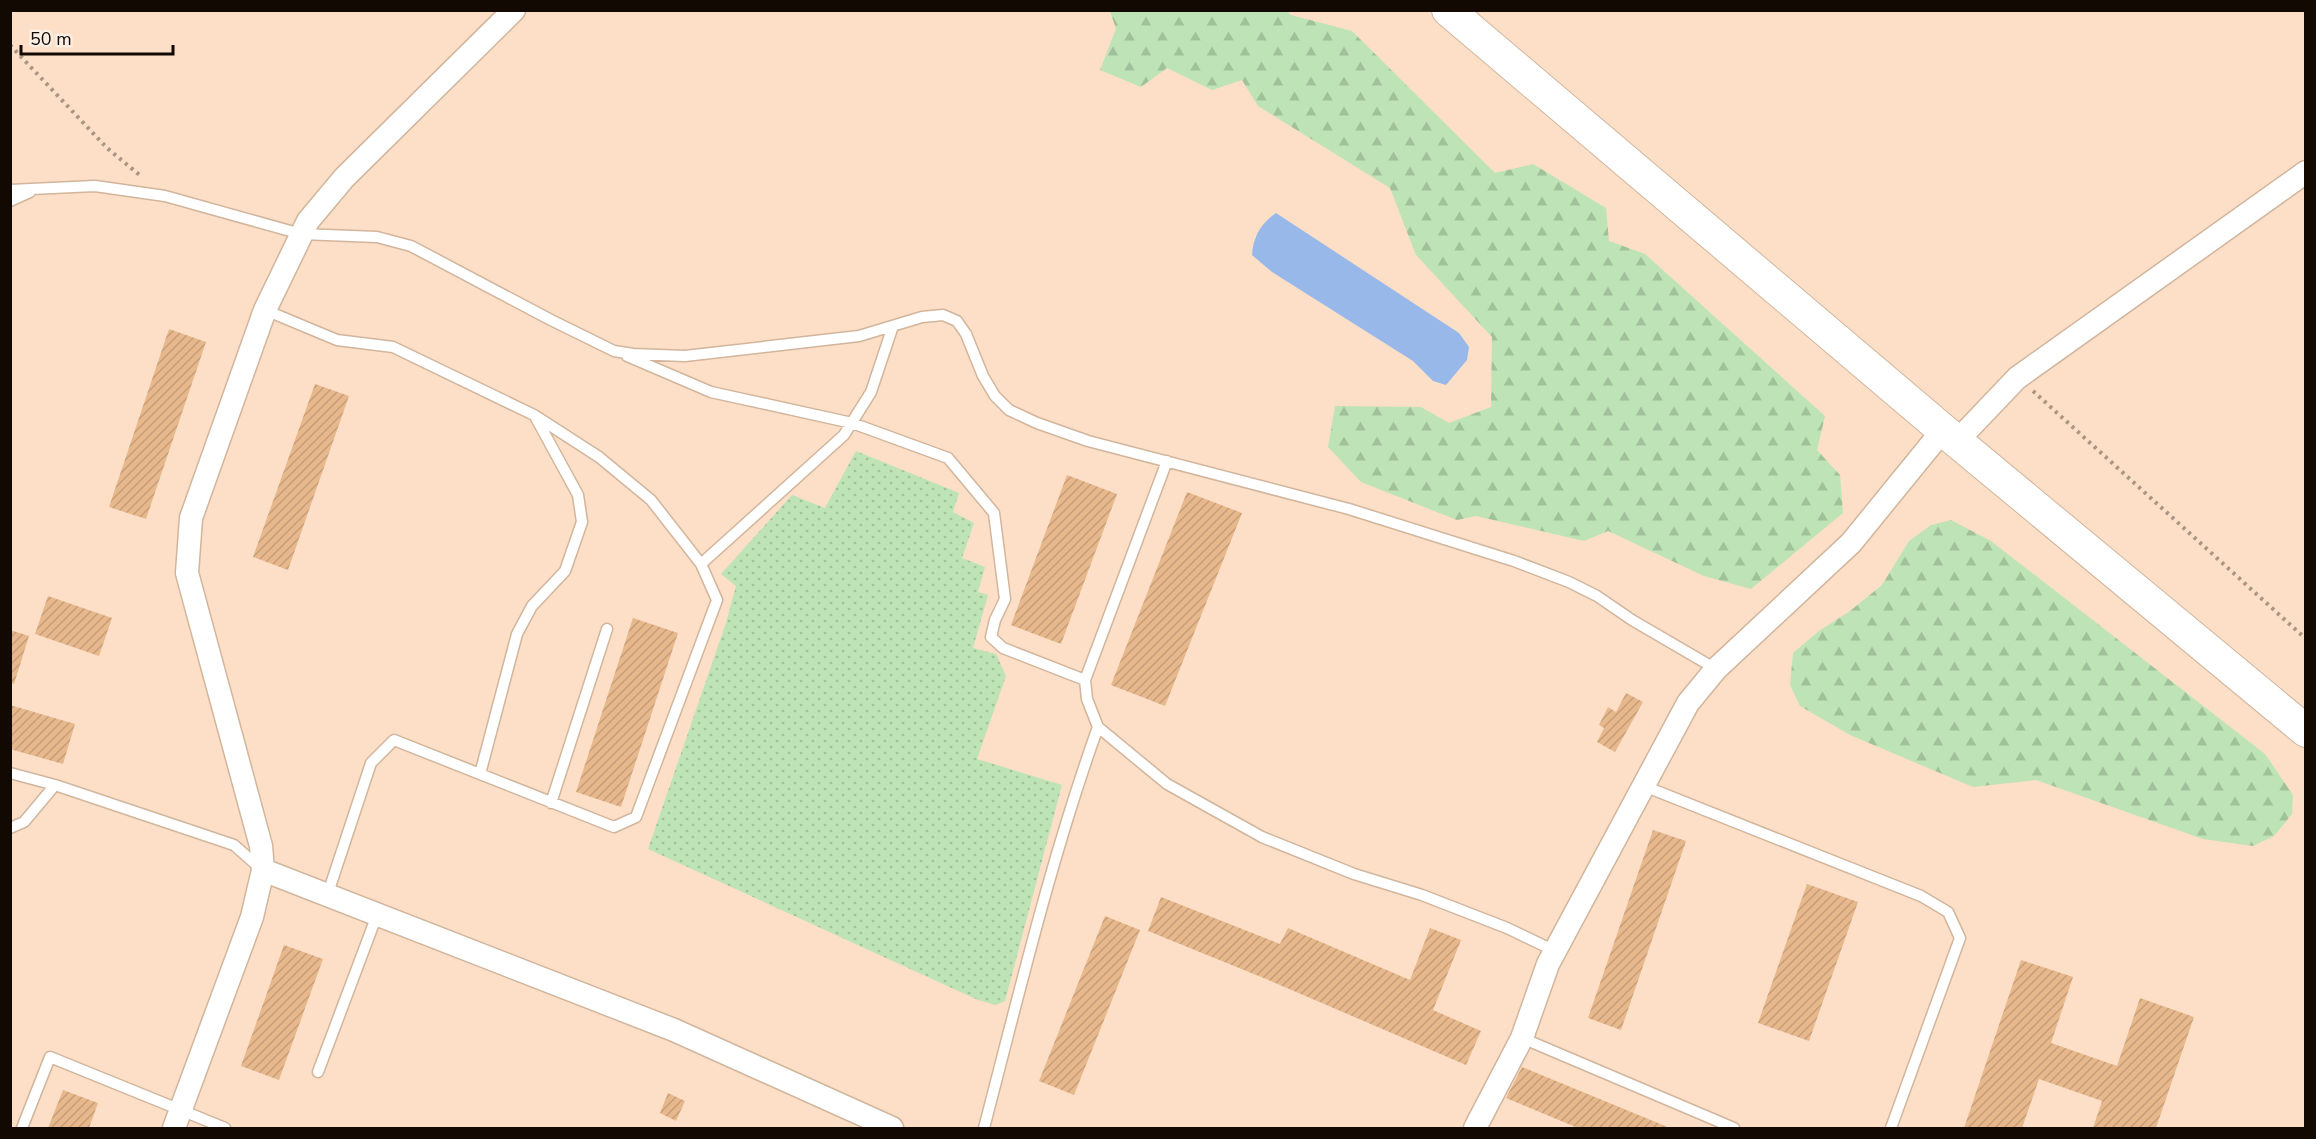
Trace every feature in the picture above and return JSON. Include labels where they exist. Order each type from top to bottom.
[{"type":"main road","points":[[1448,10],[1950,435],[2306,731]]},
{"type":"street","points":[[178,1119],[252,917],[263,870],[261,846],[187,573],[191,518],[265,310],[308,221],[337,186],[514,10]]},
{"type":"street","points":[[1475,1128],[1522,1038],[1548,964],[1688,703],[1716,669],[1851,543],[1950,435],[2017,378],[2306,172]]},
{"type":"street","points":[[263,870],[674,1030],[892,1128]]},
{"type":"lane","points":[[10,190],[95,186],[165,196],[302,234],[377,237],[411,246],[614,351],[711,392],[852,423],[948,458],[994,513],[1005,599],[995,620],[991,637],[1003,648],[1085,680]]},
{"type":"lane","points":[[10,201],[36,190]]},
{"type":"lane","points":[[265,310],[337,340],[393,347],[534,415],[599,457],[651,500],[702,564],[717,600],[636,817],[614,827],[394,740],[371,763],[327,896]]},
{"type":"lane","points":[[614,351],[685,356],[859,336],[922,317],[943,315],[957,321],[966,334],[983,376],[995,396],[1009,410],[1088,441],[1349,509],[1514,561],[1569,582],[1597,596],[1632,620],[1716,669]]},
{"type":"lane","points":[[702,564],[844,435],[871,392],[893,326]]},
{"type":"lane","points":[[480,774],[517,634],[532,606],[565,571],[582,522],[578,495],[534,415]]},
{"type":"lane","points":[[1167,461],[1085,680],[1087,699],[1098,727],[1167,784],[1262,837],[1354,874],[1422,896],[1507,928],[1555,951]]},
{"type":"lane","points":[[551,803],[607,629]]},
{"type":"lane","points":[[984,1128],[1048,887],[1077,786],[1098,727]]},
{"type":"lane","points":[[10,773],[55,785],[234,845],[263,870]]},
{"type":"lane","points":[[10,828],[24,822],[55,785]]},
{"type":"lane","points":[[1644,786],[1921,896],[1948,912],[1960,938],[1891,1128]]},
{"type":"lane","points":[[318,1072],[377,915]]},
{"type":"lane","points":[[1522,1038],[1734,1128]]},
{"type":"lane","points":[[22,1128],[50,1057],[178,1119],[225,1128]]},
{"type":"path","points":[[10,45],[107,148],[165,196]]},
{"type":"path","points":[[2017,378],[2306,639]]},
{"type":"green space","points":[[1110,11],[1287,11],[1291,15],[1352,31],[1495,173],[1533,164],[1606,208],[1609,241],[1645,254],[1825,416],[1817,450],[1840,475],[1843,513],[1751,589],[1704,576],[1608,531],[1584,541],[1476,516],[1457,520],[1361,482],[1328,447],[1335,406],[1421,407],[1449,423],[1491,407],[1492,337],[1416,255],[1390,188],[1258,106],[1242,80],[1212,90],[1167,68],[1141,87],[1100,70],[1116,29]]},
{"type":"green space","points":[[856,451],[959,493],[953,512],[974,523],[962,558],[985,567],[978,592],[988,595],[973,648],[996,654],[1006,676],[977,759],[1062,785],[1005,1001],[996,1005],[978,1000],[648,849],[726,623],[736,586],[721,574],[792,495],[825,508]]},
{"type":"green space","points":[[1951,520],[1991,541],[2265,754],[2293,795],[2292,814],[2274,836],[2253,846],[2203,839],[2036,780],[1973,787],[1850,735],[1800,706],[1790,685],[1793,653],[1882,585],[1909,541],[1931,525]]},
{"type":"water","points":[[1276,213],[1459,333],[1469,347],[1467,360],[1446,385],[1433,381],[1413,361],[1272,272],[1252,255],[1259,231]]},
{"type":"building","points":[[169,329],[206,342],[146,519],[109,507]]},
{"type":"building","points":[[315,384],[349,396],[288,570],[253,557]]},
{"type":"building","points":[[1067,475],[1117,494],[1061,644],[1011,625]]},
{"type":"building","points":[[1187,492],[1242,513],[1165,706],[1111,685]]},
{"type":"building","points":[[48,596],[112,618],[99,656],[35,634]]},
{"type":"building","points":[[633,618],[678,633],[621,807],[576,792]]},
{"type":"building","points":[[10,630],[29,636],[14,684],[10,683]]},
{"type":"building","points":[[1626,693],[1643,702],[1615,752],[1597,742],[1604,728],[1599,725],[1608,707],[1616,712]]},
{"type":"building","points":[[10,705],[75,724],[63,764],[10,749]]},
{"type":"building","points":[[1653,830],[1686,841],[1621,1030],[1588,1018]]},
{"type":"building","points":[[1807,884],[1858,902],[1809,1041],[1758,1023]]},
{"type":"building","points":[[1161,897],[1280,944],[1288,928],[1410,980],[1430,928],[1461,940],[1433,1010],[1481,1031],[1466,1065],[1148,931]]},
{"type":"building","points":[[1105,916],[1140,930],[1074,1095],[1039,1081]]},
{"type":"building","points":[[284,945],[323,959],[279,1080],[241,1066]]},
{"type":"building","points":[[2021,960],[2073,977],[2051,1043],[2117,1066],[2140,998],[2194,1017],[2156,1128],[2093,1128],[2102,1101],[2039,1079],[2022,1128],[1964,1128]]},
{"type":"building","points":[[1522,1067],[1670,1128],[1578,1128],[1506,1098]]},
{"type":"building","points":[[63,1090],[98,1103],[89,1128],[48,1128]]},
{"type":"building","points":[[668,1093],[685,1101],[676,1121],[660,1113]]}]
